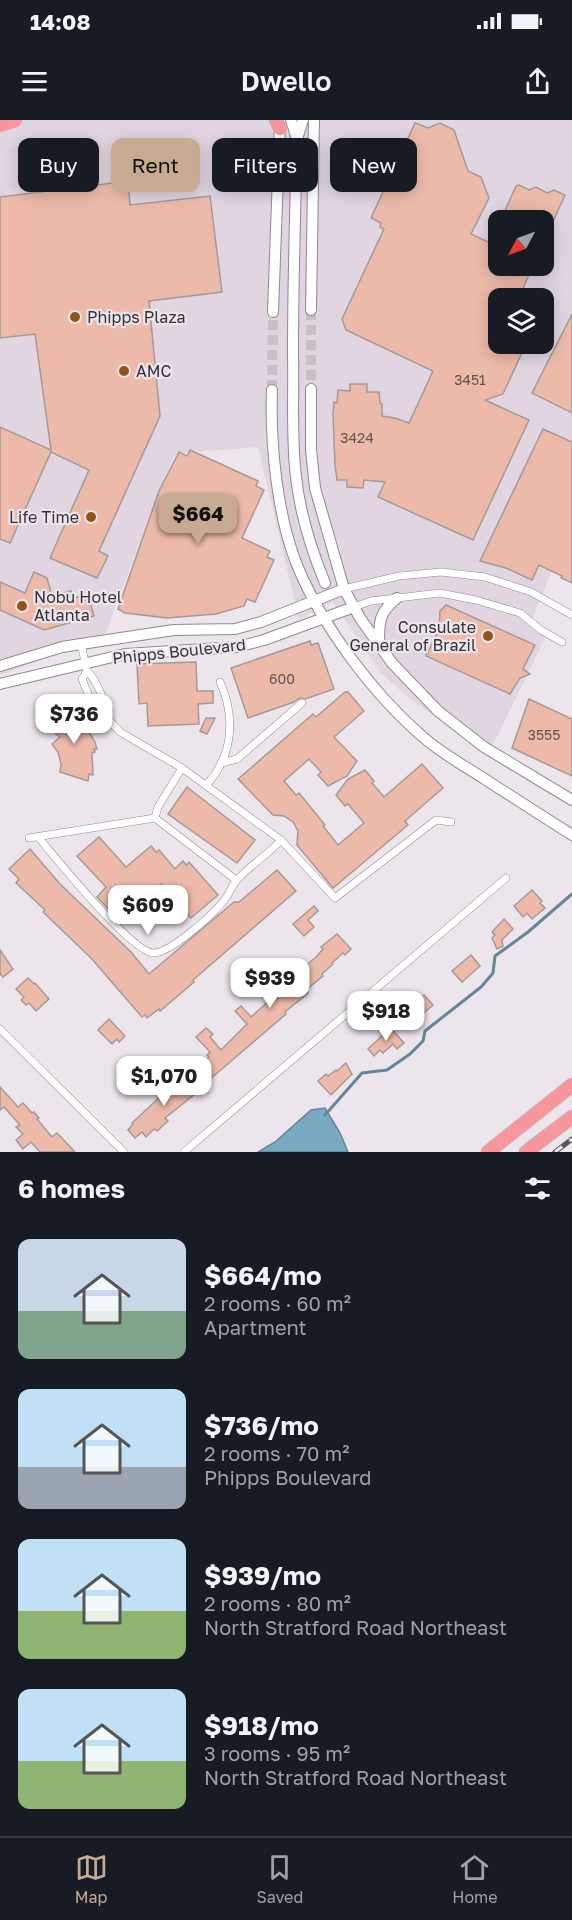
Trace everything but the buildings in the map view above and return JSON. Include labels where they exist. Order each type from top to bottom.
[{"type":"highway","points":[[0,124],[15,120]]},
{"type":"highway","points":[[488,1152],[572,1085]]},
{"type":"highway","points":[[526,1152],[572,1117]]},
{"type":"main road","points":[[297,138],[303,120]]},
{"type":"main road","points":[[311,310],[314,120]]},
{"type":"main road","points":[[282,122],[296,138]]},
{"type":"main road","points":[[273,312],[282,122]]},
{"type":"main road","points":[[296,192],[293,330],[296,479],[302,512],[316,562],[325,583],[344,589]]},
{"type":"main road","points":[[311,389],[311,450],[315,488],[344,589],[354,607],[392,663],[438,711],[464,733],[572,800]]},
{"type":"main road","points":[[272,390],[272,444],[284,514],[297,564],[324,618],[370,682],[401,717],[425,738],[469,769],[572,835]]},
{"type":"main road","points":[[314,600],[325,583]]},
{"type":"main road","name":"Phipps Boulevard","points":[[0,666],[62,647],[81,644],[174,630],[235,629],[261,622],[344,589]]},
{"type":"main road","points":[[379,646],[379,619],[387,606],[397,598]]},
{"type":"main road","name":"Phipps Boulevard","points":[[0,684],[86,668],[125,654],[237,647],[264,640],[354,607]]},
{"type":"street","points":[[344,589],[399,576],[442,572],[496,580],[531,592],[572,615]]},
{"type":"street","points":[[354,607],[370,601],[440,593],[476,600],[520,613],[540,630],[562,642]]},
{"type":"street","points":[[81,644],[86,668],[82,679],[96,713],[105,716],[120,732],[182,768],[281,840],[335,898],[436,820],[452,822]]},
{"type":"street","points":[[86,668],[93,675],[106,708],[105,716]]},
{"type":"street","points":[[206,785],[216,775],[228,749],[230,713],[220,682]]},
{"type":"street","points":[[221,763],[237,759],[302,703]]},
{"type":"street","points":[[155,818],[158,807],[182,768]]},
{"type":"street","points":[[29,838],[155,818],[236,880]]},
{"type":"street","points":[[38,837],[106,916],[144,950],[154,953],[169,950],[224,902],[236,880],[271,852],[281,840]]},
{"type":"street","points":[[184,1152],[506,878]]},
{"type":"street","points":[[0,1029],[124,1152]]},
{"type":"shaded area","points":[[0,120],[572,120],[572,521],[530,625],[548,632],[489,753],[410,699],[380,672],[333,602],[299,619],[258,447],[179,453],[174,457],[102,643],[65,651],[0,675]]},
{"type":"water","points":[[325,1108],[348,1152],[258,1152],[275,1142],[311,1110]]},
{"type":"waterway","points":[[325,1115],[362,1073],[387,1070],[410,1054],[423,1041],[425,1031],[481,987],[493,973],[495,956],[528,932],[572,894]]},
{"type":"tunnel","points":[[311,310],[311,389]]},
{"type":"tunnel","points":[[272,390],[273,312]]},
{"type":"railway","points":[[555,1152],[572,1139]]},
{"type":"place","name":"Phipps Plaza","points":[[75,317]]},
{"type":"place","name":"AMC","points":[[124,371]]},
{"type":"place","name":"Life Time","points":[[91,517]]},
{"type":"place","name":"Nobu Hotel Atlanta","points":[[22,606]]},
{"type":"place","name":"Consulate General of Brazil","points":[[488,636]]}]
